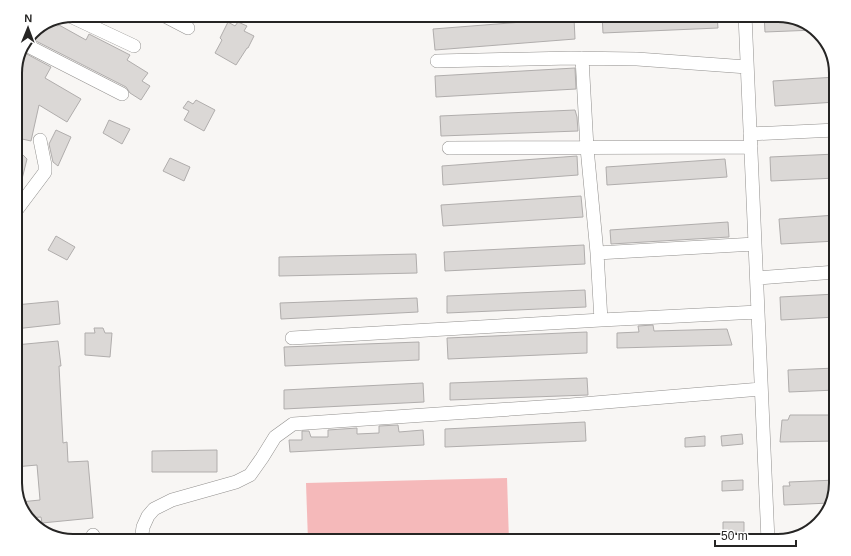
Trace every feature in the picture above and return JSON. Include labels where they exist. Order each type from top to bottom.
[{"type":"street","points":[[83,22],[134,46]]},
{"type":"street","points":[[176,22],[188,28]]},
{"type":"street","points":[[745,22],[768,534]]},
{"type":"street","points":[[32,48],[122,94]]},
{"type":"street","points":[[437,61],[582,58],[637,59],[747,67]]},
{"type":"street","points":[[582,58],[587,148],[597,253],[601,320]]},
{"type":"street","points":[[750,134],[829,130]]},
{"type":"street","points":[[22,203],[45,172],[46,165],[40,140]]},
{"type":"street","points":[[449,148],[751,147]]},
{"type":"street","points":[[597,253],[755,244]]},
{"type":"street","points":[[757,278],[829,273]]},
{"type":"street","points":[[292,338],[758,312]]},
{"type":"street","points":[[142,534],[148,516],[154,509],[172,500],[236,482],[250,475],[275,437],[293,424],[570,405],[762,389]]},
{"type":"shaded area","points":[[507,478],[509,534],[308,534],[306,483]]},
{"type":"building","points":[[228,22],[235,26],[238,22],[247,26],[244,31],[254,36],[248,48],[236,65],[215,53],[222,40],[220,38]]},
{"type":"building","points":[[523,22],[574,22],[575,39],[435,50],[433,29]]},
{"type":"building","points":[[602,22],[718,22],[718,28],[603,33]]},
{"type":"building","points":[[764,22],[788,23],[805,30],[765,32]]},
{"type":"building","points":[[59,25],[86,40],[89,34],[130,55],[127,60],[148,73],[142,81],[150,86],[141,100],[130,93],[126,87],[48,47],[48,29]]},
{"type":"building","points":[[26,54],[51,67],[45,78],[81,99],[67,122],[39,105],[31,141],[22,139],[22,70]]},
{"type":"building","points":[[575,68],[576,89],[436,97],[435,76]]},
{"type":"building","points":[[829,77],[829,102],[775,106],[773,81]]},
{"type":"building","points":[[196,100],[215,110],[204,131],[184,120],[189,111],[183,108],[188,101],[193,104]]},
{"type":"building","points":[[575,110],[578,131],[441,136],[440,116]]},
{"type":"building","points":[[109,120],[130,129],[122,144],[103,133]]},
{"type":"building","points":[[56,130],[71,137],[58,166],[53,162],[49,144]]},
{"type":"building","points":[[22,154],[27,159],[22,179]]},
{"type":"building","points":[[829,154],[829,178],[771,181],[770,157]]},
{"type":"building","points":[[577,156],[578,175],[443,185],[442,166]]},
{"type":"building","points":[[170,158],[190,167],[184,181],[163,171]]},
{"type":"building","points":[[725,159],[727,177],[607,185],[606,167]]},
{"type":"building","points":[[581,196],[583,217],[443,226],[441,205]]},
{"type":"building","points":[[829,215],[829,241],[781,244],[779,219]]},
{"type":"building","points":[[728,222],[729,237],[611,244],[610,230]]},
{"type":"building","points":[[56,236],[75,247],[67,260],[48,250]]},
{"type":"building","points":[[584,245],[585,264],[445,271],[444,252]]},
{"type":"building","points":[[416,254],[417,273],[279,276],[279,257]]},
{"type":"building","points":[[585,290],[586,307],[447,313],[447,296]]},
{"type":"building","points":[[829,294],[829,317],[781,320],[780,297]]},
{"type":"building","points":[[417,298],[418,312],[281,319],[280,303]]},
{"type":"building","points":[[58,301],[60,324],[22,328],[22,304]]},
{"type":"building","points":[[653,325],[654,331],[727,329],[732,345],[617,348],[617,333],[639,332],[638,326]]},
{"type":"building","points":[[94,328],[103,328],[105,333],[112,333],[110,357],[85,355],[85,333],[95,333]]},
{"type":"building","points":[[587,332],[587,353],[448,359],[447,338]]},
{"type":"building","points":[[58,341],[61,366],[59,366],[63,443],[67,442],[68,462],[88,461],[93,518],[42,523],[41,517],[36,517],[26,502],[40,500],[37,465],[22,466],[22,344]]},
{"type":"building","points":[[419,342],[419,360],[285,366],[284,347]]},
{"type":"building","points":[[829,368],[829,390],[789,392],[788,370]]},
{"type":"building","points":[[587,378],[588,395],[450,400],[450,383]]},
{"type":"building","points":[[423,383],[424,402],[284,409],[284,390]]},
{"type":"building","points":[[790,415],[829,415],[829,441],[780,442],[782,420],[788,420]]},
{"type":"building","points":[[585,422],[586,441],[445,447],[445,429]]},
{"type":"building","points":[[398,425],[399,432],[423,430],[424,445],[290,452],[289,440],[302,440],[302,431],[309,431],[311,437],[328,437],[328,430],[357,428],[357,434],[379,433],[379,426]]},
{"type":"building","points":[[742,434],[743,444],[722,446],[721,436]]},
{"type":"building","points":[[705,436],[705,446],[685,447],[685,438]]},
{"type":"building","points":[[217,450],[217,472],[152,472],[152,451]]},
{"type":"building","points":[[743,480],[743,490],[722,491],[722,481]]},
{"type":"building","points":[[829,480],[829,489],[825,503],[784,505],[783,486],[790,486],[789,482]]},
{"type":"building","points":[[723,522],[744,522],[744,532],[723,533]]}]
